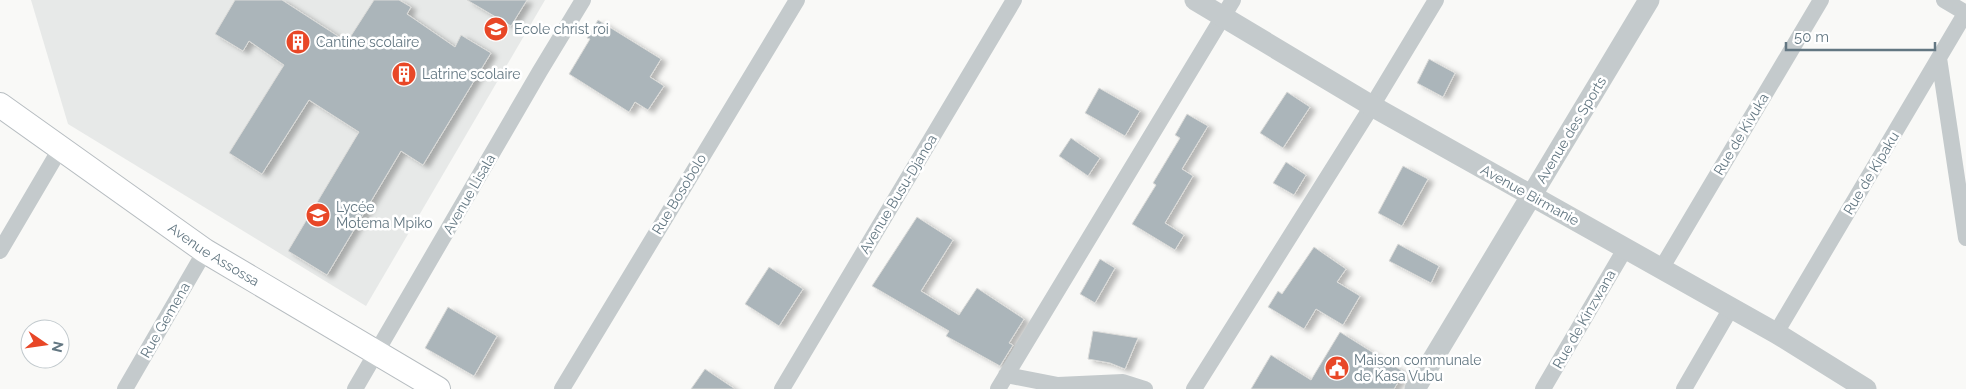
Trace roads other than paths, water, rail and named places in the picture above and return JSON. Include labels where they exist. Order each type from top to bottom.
[{"type":"main road","name":"Avenue Assossa","points":[[0,105],[60,150],[205,251],[438,389]]},
{"type":"street","name":"Avenue Lisala","points":[[355,389],[583,0]]},
{"type":"street","name":"Rue Bosobolo","points":[[562,389],[797,0]]},
{"type":"street","name":"Avenue Busu-Djanoa","points":[[782,389],[1014,0]]},
{"type":"street","name":"Avenue Birmanie","points":[[1195,0],[1228,8],[1372,106],[1776,334],[1854,386]]},
{"type":"street","points":[[1194,389],[1372,106],[1436,0]]},
{"type":"street","name":"Avenue des Sports","points":[[1415,389],[1649,0]]},
{"type":"street","name":"Rue de Kivuka","points":[[1661,269],[1821,0]]},
{"type":"street","points":[[1944,0],[1966,12]]},
{"type":"street","points":[[1145,389],[1123,382],[1058,385],[1002,382],[1228,8]]},
{"type":"street","name":"Rue de Kipaku","points":[[1776,334],[1966,12]]},
{"type":"street","points":[[1939,58],[1966,238]]},
{"type":"street","points":[[0,251],[60,150]]},
{"type":"street","name":"Rue de Kinzwana","points":[[1543,389],[1625,249]]},
{"type":"street","name":"Rue Gemena","points":[[125,389],[205,251]]},
{"type":"street","points":[[1684,389],[1731,308]]},
{"type":"place","name":"Ecole christ roi","points":[[496,29]]},
{"type":"place","name":"Cantine scolaire","points":[[298,42]]},
{"type":"place","name":"Latrine scolaire","points":[[404,74]]},
{"type":"place","name":"Lycée Motema Mpiko","points":[[318,215]]},
{"type":"place","name":"Maison communale de Kasa Vubu","points":[[1337,368]]}]
